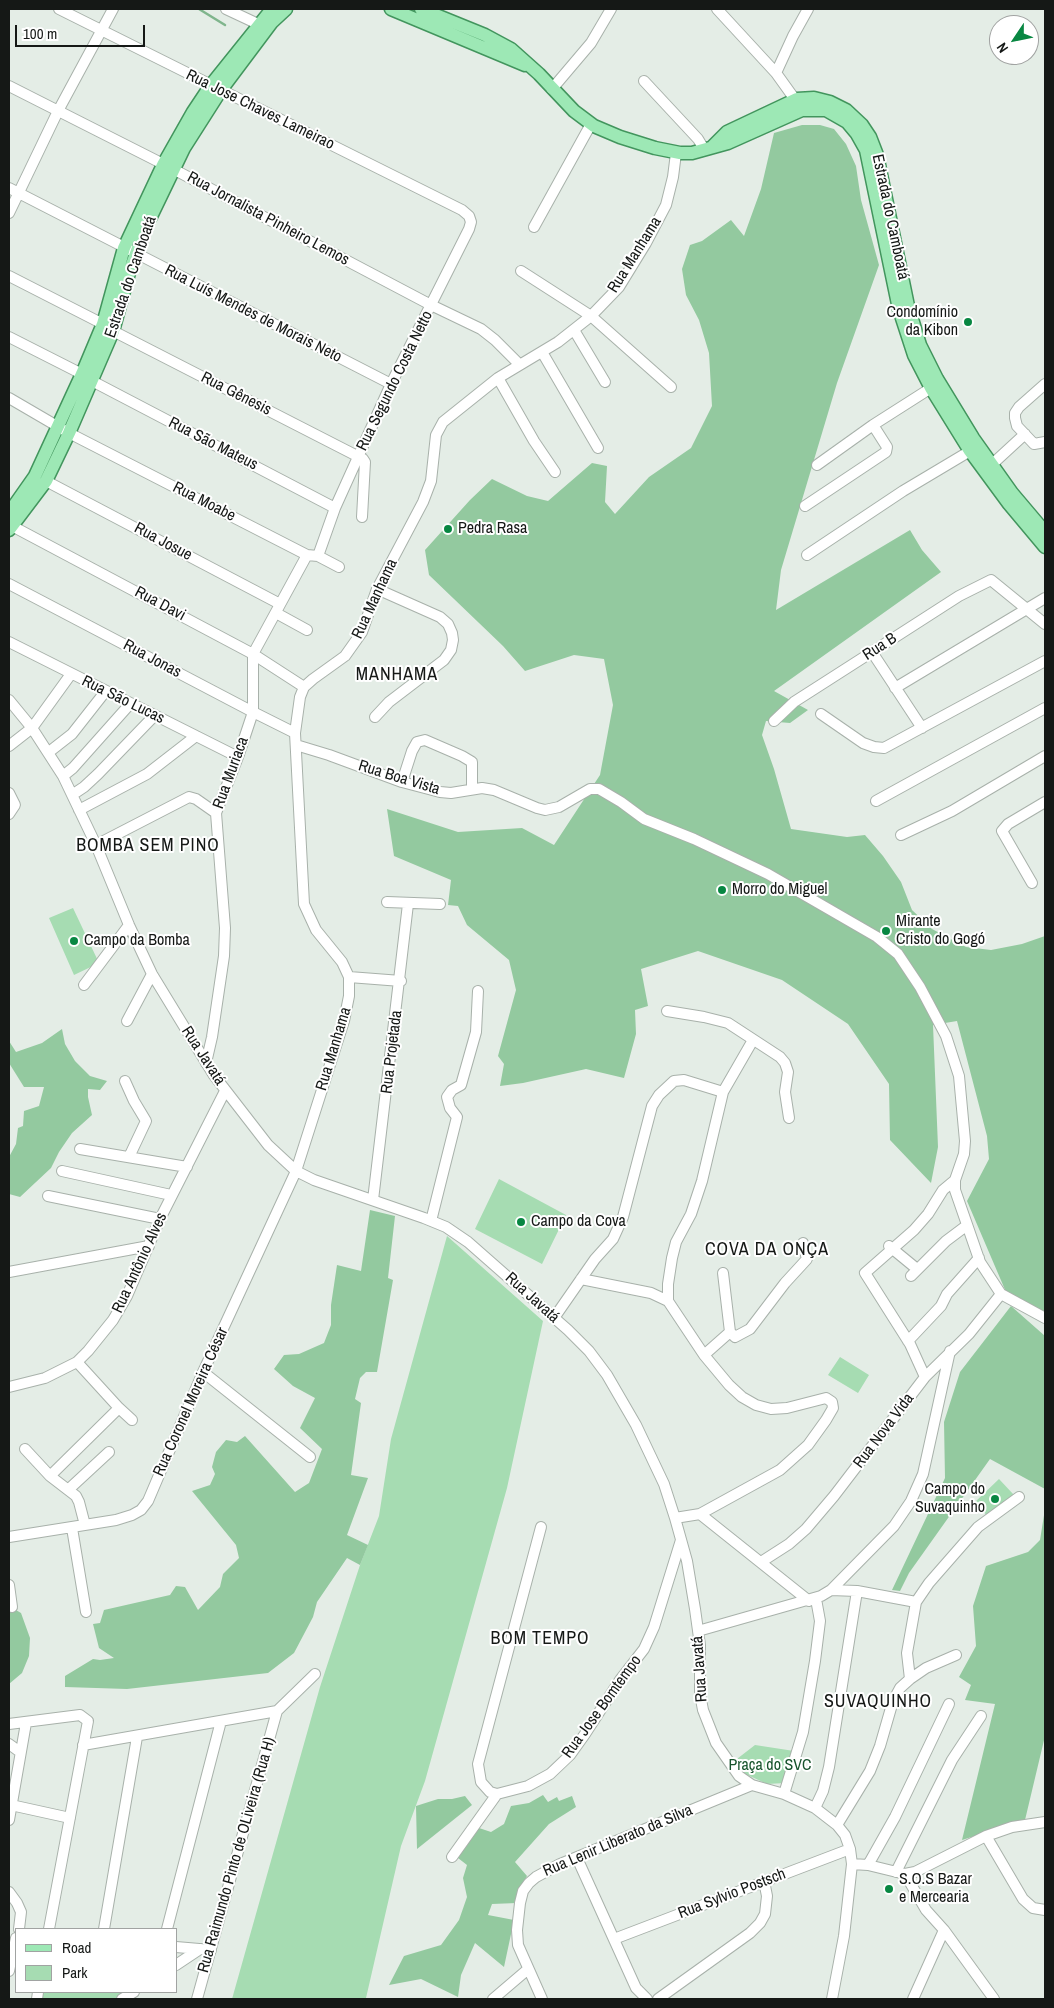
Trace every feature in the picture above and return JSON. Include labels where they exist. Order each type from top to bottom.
[{"type":"main road","name":"Estrada do Camboatá","points":[[10,528],[46,481],[64,430],[108,327],[130,251],[144,231],[168,167],[184,148],[216,88],[258,24],[272,9]]},
{"type":"main road","name":"Estrada do Camboatá","points":[[216,88],[272,22],[286,9]]},
{"type":"main road","name":"Estrada do Camboatá","points":[[421,9],[511,49],[574,111],[591,124],[620,137],[655,148],[676,153],[692,153],[728,143],[797,100],[835,114],[847,122],[860,137],[866,150],[920,345],[937,380],[988,468]]},
{"type":"main road","name":"Estrada do Camboatá","points":[[395,10],[530,66]]},
{"type":"main road","name":"Estrada do Camboatá","points":[[891,242],[903,325],[914,354],[931,388],[970,451],[988,468],[1041,529],[1045,547]]},
{"type":"main road","name":"Estrada do Camboatá","points":[[9,513],[64,430]]},
{"type":"street","name":"Rua Jose Chaves Lameirao","points":[[59,9],[462,210]]},
{"type":"street","points":[[9,213],[13,191],[114,9]]},
{"type":"street","points":[[226,9],[258,24]]},
{"type":"street","points":[[552,89],[591,43],[611,9]]},
{"type":"street","points":[[717,9],[776,73],[797,100]]},
{"type":"street","points":[[776,73],[792,36],[808,9]]},
{"type":"street","points":[[644,82],[698,139],[708,147]]},
{"type":"street","name":"Rua Jornalista Pinheiro Lemos","points":[[9,86],[431,305],[481,329],[519,364]]},
{"type":"street","points":[[534,226],[591,124]]},
{"type":"street","name":"Rua Manhama","points":[[304,687],[345,656],[365,625],[377,589],[423,502],[431,481],[438,429],[452,414],[498,378],[542,352],[592,316],[619,287],[646,243],[666,205],[674,177],[676,153]]},
{"type":"street","name":"Rua Luís Mendes de Morais Neto","points":[[13,191],[391,384]]},
{"type":"street","name":"Rua Segundo Costa Netto","points":[[318,556],[335,508],[391,384],[469,228],[471,222],[469,216],[462,210]]},
{"type":"street","points":[[521,271],[592,316],[671,387]]},
{"type":"street","name":"Rua Gênesis","points":[[9,276],[358,457]]},
{"type":"street","points":[[574,330],[604,382]]},
{"type":"street","name":"Rua São Mateus","points":[[9,337],[335,508]]},
{"type":"street","points":[[542,352],[598,448]]},
{"type":"street","points":[[498,378],[534,441],[555,472]]},
{"type":"street","points":[[1045,384],[1019,407],[1015,413],[1017,426],[1034,444],[1045,442]]},
{"type":"street","points":[[817,465],[873,425],[931,388]]},
{"type":"street","name":"Rua Moabe","points":[[9,398],[64,430],[307,555],[318,556],[339,567]]},
{"type":"street","points":[[805,506],[886,452],[886,447],[873,425]]},
{"type":"street","points":[[988,468],[1025,434]]},
{"type":"street","points":[[807,554],[903,491],[970,451]]},
{"type":"street","points":[[358,457],[364,462],[362,517]]},
{"type":"street","name":"Rua Josue","points":[[46,481],[278,608],[308,630]]},
{"type":"street","name":"Rua Davi","points":[[10,528],[253,654],[304,687]]},
{"type":"street","name":"Rua Muriaca","points":[[206,1063],[212,1037],[225,928],[216,813],[253,712],[253,654],[307,555]]},
{"type":"street","name":"Rua B","points":[[774,720],[794,702],[959,596],[991,580],[1026,609]]},
{"type":"street","name":"Rua Jonas","points":[[9,584],[295,733]]},
{"type":"street","points":[[375,718],[389,702],[444,660],[451,650],[452,640],[452,633],[448,624],[440,617],[377,589]]},
{"type":"street","points":[[895,688],[1045,598]]},
{"type":"street","points":[[1026,609],[1045,624]]},
{"type":"street","name":"Rua São Lucas","points":[[9,642],[105,692],[238,757]]},
{"type":"street","points":[[872,652],[922,728]]},
{"type":"street","points":[[820,714],[863,743],[874,748],[884,748],[1045,661]]},
{"type":"street","points":[[9,746],[32,728],[72,674]]},
{"type":"street","points":[[304,687],[298,706],[295,733],[304,904],[316,930],[342,962],[349,977],[401,981]]},
{"type":"street","points":[[49,752],[72,734],[105,692]]},
{"type":"street","name":"Rua Javatá","points":[[9,700],[32,728],[63,776],[96,844],[129,925],[152,974],[206,1063],[268,1145],[296,1171],[314,1180],[446,1227],[468,1242],[554,1318],[589,1351],[606,1375],[636,1425],[664,1484],[675,1518],[687,1561],[701,1659],[700,1694],[708,1727],[727,1760],[739,1776],[752,1785],[784,1794],[815,1808],[837,1825],[845,1835],[850,1849],[852,1864],[844,1936],[832,1999]]},
{"type":"street","points":[[63,776],[74,768],[130,704]]},
{"type":"street","points":[[876,801],[1045,708]]},
{"type":"street","points":[[72,795],[98,774],[155,715]]},
{"type":"street","points":[[79,810],[147,774],[196,736]]},
{"type":"street","points":[[402,782],[412,751],[418,742],[425,740],[472,762],[472,789]]},
{"type":"street","name":"Rua Boa Vista","points":[[296,745],[329,754],[402,782],[440,792],[451,793],[472,789],[494,790],[545,810],[559,807],[590,789],[599,789],[644,819],[694,839],[768,874],[877,937],[898,954],[920,987],[946,1036],[959,1076],[965,1141],[964,1154],[955,1180]]},
{"type":"street","points":[[901,835],[952,811],[1045,756]]},
{"type":"street","points":[[9,793],[15,805],[9,814]]},
{"type":"street","points":[[96,844],[189,797],[196,799],[216,813]]},
{"type":"street","points":[[1032,883],[1002,831],[1008,824],[1045,802]]},
{"type":"street","points":[[387,902],[440,904]]},
{"type":"street","name":"Rua Projetada","points":[[373,1200],[401,981],[408,904]]},
{"type":"street","points":[[84,985],[129,925]]},
{"type":"street","points":[[127,1021],[152,974]]},
{"type":"street","name":"Rua Manhama","points":[[296,1171],[344,1021],[349,996],[349,977]]},
{"type":"street","points":[[431,1221],[457,1117],[450,1108],[447,1097],[452,1090],[461,1085],[476,1032],[478,991]]},
{"type":"street","points":[[667,1011],[728,1023],[772,1051],[785,1063],[788,1072],[785,1092],[789,1118]]},
{"type":"street","points":[[668,1301],[668,1284],[676,1242],[691,1214],[702,1181],[723,1092],[753,1040]]},
{"type":"street","points":[[554,1318],[581,1279],[613,1239],[623,1217],[652,1106],[658,1094],[674,1081],[679,1080],[723,1092]]},
{"type":"street","points":[[124,1081],[146,1121],[129,1157]]},
{"type":"street","name":"Rua Antônio Alves","points":[[9,1387],[45,1378],[77,1362],[113,1320],[127,1296],[160,1219],[226,1091]]},
{"type":"street","points":[[80,1149],[187,1167]]},
{"type":"street","points":[[62,1171],[172,1196]]},
{"type":"street","name":"Rua Coronel Moreira César","points":[[9,1537],[72,1528],[132,1515],[141,1510],[148,1501],[203,1372],[296,1171]]},
{"type":"street","points":[[955,1180],[956,1197],[966,1226],[979,1258],[1001,1294],[1045,1318]]},
{"type":"street","points":[[925,1377],[908,1341],[865,1273],[890,1247],[914,1230],[928,1214],[943,1190],[955,1180]]},
{"type":"street","points":[[48,1196],[160,1219]]},
{"type":"street","points":[[890,1247],[914,1273],[946,1240],[966,1226]]},
{"type":"street","points":[[723,1273],[730,1332],[735,1337],[750,1329],[785,1283],[807,1259],[803,1242]]},
{"type":"street","points":[[9,1272],[149,1246]]},
{"type":"street","points":[[908,1341],[941,1306],[947,1294],[979,1258]]},
{"type":"street","points":[[581,1279],[651,1293],[668,1301],[704,1355],[729,1385],[742,1397],[756,1405],[771,1409],[787,1408],[826,1398],[832,1402],[833,1408],[808,1445],[780,1470],[700,1514],[675,1518]]},
{"type":"street","name":"Rua Nova Vida","points":[[761,1562],[789,1544],[806,1528],[834,1496],[925,1377],[969,1334],[1001,1294]]},
{"type":"street","points":[[704,1355],[730,1332]]},
{"type":"street","points":[[698,1631],[813,1600],[831,1590],[894,1526],[905,1512],[917,1491],[923,1474],[950,1351]]},
{"type":"street","points":[[77,1362],[132,1420]]},
{"type":"street","points":[[203,1372],[310,1457]]},
{"type":"street","points":[[50,1476],[119,1408]]},
{"type":"street","points":[[25,1449],[50,1476],[69,1489],[79,1502],[85,1525]]},
{"type":"street","points":[[69,1489],[109,1452]]},
{"type":"street","points":[[910,1678],[907,1653],[916,1602],[929,1583],[978,1528],[1019,1497]]},
{"type":"street","points":[[700,1514],[813,1600],[820,1621],[815,1661],[799,1747],[784,1794]]},
{"type":"street","points":[[452,1856],[497,1794],[490,1792],[480,1782],[478,1764],[541,1527]]},
{"type":"street","points":[[72,1528],[86,1612]]},
{"type":"street","name":"Rua Jose Bomtempo","points":[[497,1794],[517,1790],[539,1781],[560,1765],[580,1741],[620,1680],[644,1649],[654,1627],[681,1540]]},
{"type":"street","points":[[9,1585],[12,1607]]},
{"type":"street","points":[[831,1590],[857,1591],[916,1602]]},
{"type":"street","points":[[815,1808],[823,1791],[829,1767],[857,1591]]},
{"type":"street","points":[[837,1825],[870,1771],[896,1694],[910,1678],[956,1655]]},
{"type":"street","points":[[84,1745],[277,1711],[316,1674]]},
{"type":"street","points":[[868,1865],[894,1817],[949,1704]]},
{"type":"street","name":"Rua Raimundo Pinto de OLiveira (Rua H)","points":[[197,1999],[277,1711]]},
{"type":"street","points":[[9,1724],[77,1715],[83,1716],[88,1721],[49,1928]]},
{"type":"street","points":[[901,1873],[952,1760],[981,1716]]},
{"type":"street","points":[[166,1928],[221,1722]]},
{"type":"street","points":[[9,1818],[26,1723]]},
{"type":"street","points":[[104,1928],[137,1737]]},
{"type":"street","points":[[9,1744],[20,1752]]},
{"type":"street","name":"Rua Lenir Liberato da Silva","points":[[542,1999],[528,1970],[518,1945],[517,1937],[518,1916],[523,1891],[536,1877],[560,1864],[752,1785]]},
{"type":"street","points":[[11,1805],[70,1818]]},
{"type":"street","points":[[852,1864],[868,1865],[901,1873],[924,1868],[986,1836],[1012,1827],[1045,1822]]},
{"type":"street","points":[[986,1836],[1023,1898],[1033,1908],[1045,1910]]},
{"type":"street","name":"Rua Sylvio Postsch","points":[[614,1939],[850,1849]]},
{"type":"street","points":[[577,1858],[638,1993],[646,1999]]},
{"type":"street","points":[[901,1873],[926,1910],[944,1930],[985,1995],[994,1999]]},
{"type":"street","points":[[658,1999],[750,1933],[760,1923],[765,1914],[767,1896],[764,1881]]},
{"type":"street","points":[[9,1892],[21,1912],[18,1928]]},
{"type":"street","points":[[913,1999],[944,1930]]},
{"type":"street","points":[[9,1971],[13,1944]]},
{"type":"street","points":[[178,1947],[211,1950]]},
{"type":"street","points":[[178,1964],[200,1949]]},
{"type":"street","points":[[492,1999],[528,1970]]},
{"type":"green space","points":[[802,125],[820,125],[834,129],[846,144],[856,166],[861,200],[879,265],[837,383],[781,570],[776,610],[910,530],[922,550],[941,572],[774,691],[808,710],[790,723],[766,721],[762,735],[791,829],[847,837],[865,835],[883,856],[901,882],[912,910],[932,929],[966,947],[991,950],[1022,944],[1045,936],[1045,1318],[1009,1299],[967,1201],[989,1159],[987,1136],[957,1021],[933,1025],[938,1147],[931,1183],[890,1140],[889,1084],[848,1024],[782,980],[698,951],[641,969],[648,1006],[635,1010],[636,1034],[624,1078],[586,1069],[523,1083],[500,1086],[504,1064],[498,1056],[516,990],[509,960],[467,925],[458,906],[448,905],[451,880],[394,856],[387,809],[458,832],[522,828],[554,845],[600,775],[613,705],[604,659],[574,655],[525,671],[503,646],[429,575],[425,550],[470,500],[492,479],[527,496],[548,501],[592,463],[607,466],[605,502],[615,514],[649,477],[691,448],[712,406],[709,353],[699,320],[686,295],[682,269],[690,245],[702,241],[731,220],[744,236],[761,189],[774,133]]},
{"type":"green space","name":"Campo da Bomba","points":[[73,908],[99,963],[74,975],[49,918]]},
{"type":"green space","points":[[62,1029],[65,1044],[75,1061],[90,1076],[107,1081],[100,1090],[88,1089],[92,1115],[72,1133],[51,1168],[20,1197],[9,1194],[9,1157],[16,1144],[18,1128],[23,1126],[24,1111],[39,1106],[44,1087],[24,1087],[9,1063],[9,1041],[16,1052],[42,1043]]},
{"type":"green space","name":"Campo da Cova","points":[[499,1179],[566,1215],[542,1264],[475,1229]]},
{"type":"green space","points":[[370,1210],[395,1216],[388,1278],[393,1280],[377,1372],[366,1372],[360,1378],[355,1399],[361,1403],[351,1475],[368,1478],[347,1535],[368,1545],[360,1565],[347,1558],[317,1602],[313,1617],[294,1653],[268,1673],[127,1689],[65,1687],[65,1676],[93,1659],[114,1658],[99,1648],[93,1624],[100,1623],[104,1610],[170,1595],[176,1586],[185,1587],[198,1610],[220,1587],[223,1574],[239,1558],[236,1545],[192,1491],[210,1485],[215,1474],[212,1467],[216,1452],[226,1440],[237,1442],[245,1436],[295,1492],[309,1483],[322,1449],[300,1428],[315,1398],[293,1386],[274,1369],[284,1355],[299,1354],[324,1343],[331,1325],[331,1305],[337,1265],[361,1271]]},
{"type":"green space","points":[[447,1236],[543,1321],[507,1488],[425,1781],[401,1846],[366,1998],[232,1999],[320,1687],[360,1565],[379,1516],[391,1439]]},
{"type":"green space","points":[[1011,1306],[1045,1336],[1045,1489],[990,1459],[909,1573],[900,1591],[892,1590],[945,1478],[944,1422],[960,1372]]},
{"type":"green space","points":[[840,1357],[869,1375],[858,1393],[828,1375]]},
{"type":"green space","name":"Campo do Suvaquinho","points":[[999,1479],[1014,1495],[989,1518],[975,1502]]},
{"type":"green space","points":[[1045,1509],[1045,1736],[1025,1820],[962,1840],[995,1704],[965,1700],[971,1685],[959,1677],[976,1646],[973,1606],[986,1566],[1028,1552],[1040,1540]]},
{"type":"green space","points":[[9,1606],[21,1613],[30,1638],[29,1656],[22,1673],[9,1684]]},
{"type":"green space","name":"Praça do SVC","points":[[755,1745],[794,1751],[785,1783],[767,1784],[739,1771],[733,1762]]},
{"type":"green space","points":[[543,1795],[548,1802],[557,1797],[559,1801],[572,1796],[576,1807],[549,1824],[515,1862],[527,1876],[521,1886],[517,1903],[492,1904],[488,1915],[514,1920],[504,1967],[475,1943],[461,1975],[458,1997],[421,1979],[389,1985],[404,1956],[441,1945],[459,1920],[467,1897],[463,1878],[467,1865],[458,1858],[476,1827],[491,1832],[504,1824],[511,1806],[529,1803]]},
{"type":"green space","points":[[465,1796],[472,1805],[417,1849],[416,1806],[438,1799],[452,1799]]},
{"type":"green space","points":[[42,1993],[124,1993],[114,1999],[40,1999]]},
{"type":"waterway","points":[[199,9],[225,25]]},
{"type":"place","name":"Condomínio da Kibon","points":[[968,322]]},
{"type":"place","name":"Pedra Rasa","points":[[448,529]]},
{"type":"place","name":"Morro do Miguel","points":[[722,890]]},
{"type":"place","name":"Mirante Cristo do Gogó","points":[[886,931]]},
{"type":"place","name":"Campo da Bomba","points":[[74,941]]},
{"type":"place","name":"Campo da Cova","points":[[521,1222]]},
{"type":"place","name":"Campo do Suvaquinho","points":[[995,1499]]},
{"type":"place","name":"S.O.S Bazar e Mercearia","points":[[889,1889]]},
{"type":"district","name":"MANHAMA","points":[[397,675]]},
{"type":"district","name":"BOMBA SEM PINO","points":[[148,846]]},
{"type":"district","name":"COVA DA ONÇA","points":[[767,1250]]},
{"type":"district","name":"BOM TEMPO","points":[[540,1639]]},
{"type":"district","name":"SUVAQUINHO","points":[[878,1702]]}]
